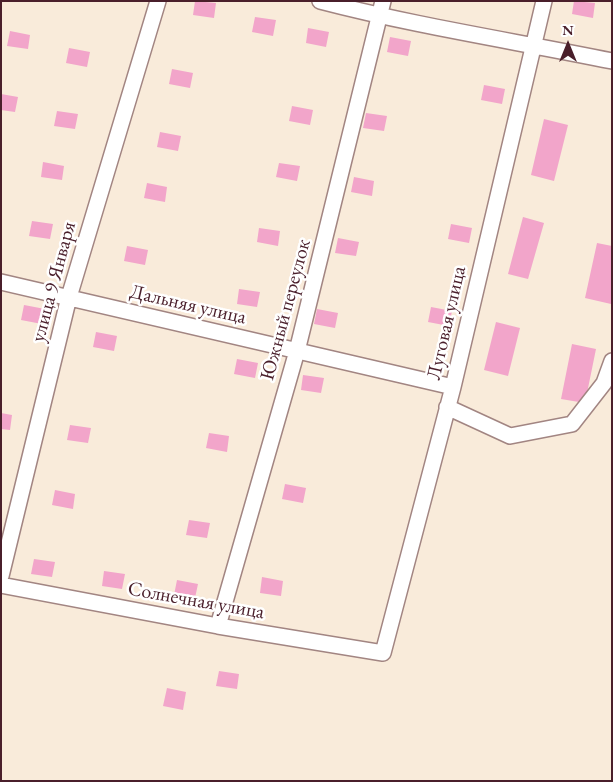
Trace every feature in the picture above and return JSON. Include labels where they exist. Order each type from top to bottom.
[{"type":"street","name":"улица 9 Января","points":[[1,576],[69,297],[158,1]]},
{"type":"street","points":[[320,1],[380,17],[612,61]]},
{"type":"street","name":"Южный переулок","points":[[218,626],[297,351],[384,1]]},
{"type":"street","name":"Луговая улица","points":[[383,654],[453,387],[544,1]]},
{"type":"street","name":"Дальняя улица","points":[[1,282],[453,387]]},
{"type":"street","points":[[448,407],[510,436],[572,424],[604,383],[612,361]]},
{"type":"street","name":"Солнечная улица","points":[[1,585],[218,626],[383,654]]},
{"type":"building","points":[[195,1],[216,3],[214,18],[193,15]]},
{"type":"building","points":[[574,1],[595,3],[593,18],[572,14]]},
{"type":"building","points":[[255,17],[276,20],[273,36],[252,32]]},
{"type":"building","points":[[308,28],[329,32],[326,47],[306,43]]},
{"type":"building","points":[[10,31],[30,35],[28,49],[7,46]]},
{"type":"building","points":[[390,37],[411,41],[408,56],[387,52]]},
{"type":"building","points":[[69,48],[90,52],[87,67],[66,63]]},
{"type":"building","points":[[172,69],[193,73],[190,88],[169,84]]},
{"type":"building","points":[[484,85],[505,89],[502,104],[481,100]]},
{"type":"building","points":[[1,94],[18,97],[15,112],[1,110]]},
{"type":"building","points":[[292,106],[313,110],[310,125],[289,121]]},
{"type":"building","points":[[57,111],[78,114],[75,129],[54,126]]},
{"type":"building","points":[[366,113],[387,116],[384,131],[363,128]]},
{"type":"building","points":[[544,119],[568,125],[554,181],[531,175]]},
{"type":"building","points":[[160,132],[181,136],[178,151],[157,147]]},
{"type":"building","points":[[43,162],[64,166],[62,180],[41,177]]},
{"type":"building","points":[[279,163],[300,166],[297,181],[276,177]]},
{"type":"building","points":[[354,177],[374,181],[372,196],[351,192]]},
{"type":"building","points":[[147,183],[167,187],[165,202],[144,198]]},
{"type":"building","points":[[523,217],[544,223],[528,279],[508,274]]},
{"type":"building","points":[[32,221],[53,224],[50,239],[29,236]]},
{"type":"building","points":[[451,224],[472,228],[469,243],[448,239]]},
{"type":"building","points":[[259,228],[280,231],[278,246],[257,242]]},
{"type":"building","points":[[338,238],[359,242],[356,256],[335,253]]},
{"type":"building","points":[[597,243],[612,246],[611,304],[585,298]]},
{"type":"building","points":[[127,246],[148,250],[145,265],[124,261]]},
{"type":"building","points":[[239,289],[260,292],[257,307],[237,304]]},
{"type":"building","points":[[24,305],[45,309],[42,324],[21,320]]},
{"type":"building","points":[[431,307],[452,311],[449,326],[428,322]]},
{"type":"building","points":[[317,309],[338,313],[335,328],[314,324]]},
{"type":"building","points":[[496,322],[520,328],[508,376],[484,370]]},
{"type":"building","points":[[96,332],[117,336],[114,351],[93,347]]},
{"type":"building","points":[[572,344],[596,349],[585,403],[561,399]]},
{"type":"building","points":[[237,359],[258,363],[255,378],[234,374]]},
{"type":"building","points":[[303,375],[324,378],[321,393],[301,390]]},
{"type":"building","points":[[1,413],[12,415],[10,430],[1,429]]},
{"type":"building","points":[[70,425],[91,428],[88,443],[67,440]]},
{"type":"building","points":[[209,433],[229,436],[227,452],[206,448]]},
{"type":"building","points":[[285,484],[306,488],[303,503],[282,499]]},
{"type":"building","points":[[55,490],[75,494],[73,509],[52,505]]},
{"type":"building","points":[[189,520],[210,523],[207,538],[186,535]]},
{"type":"building","points":[[34,559],[55,562],[52,577],[31,574]]},
{"type":"building","points":[[104,571],[125,574],[122,589],[102,586]]},
{"type":"building","points":[[262,577],[283,581],[281,596],[260,593]]},
{"type":"building","points":[[177,580],[198,584],[195,598],[174,595]]},
{"type":"building","points":[[219,671],[239,674],[237,689],[216,686]]},
{"type":"building","points":[[167,688],[186,692],[183,710],[163,706]]}]
